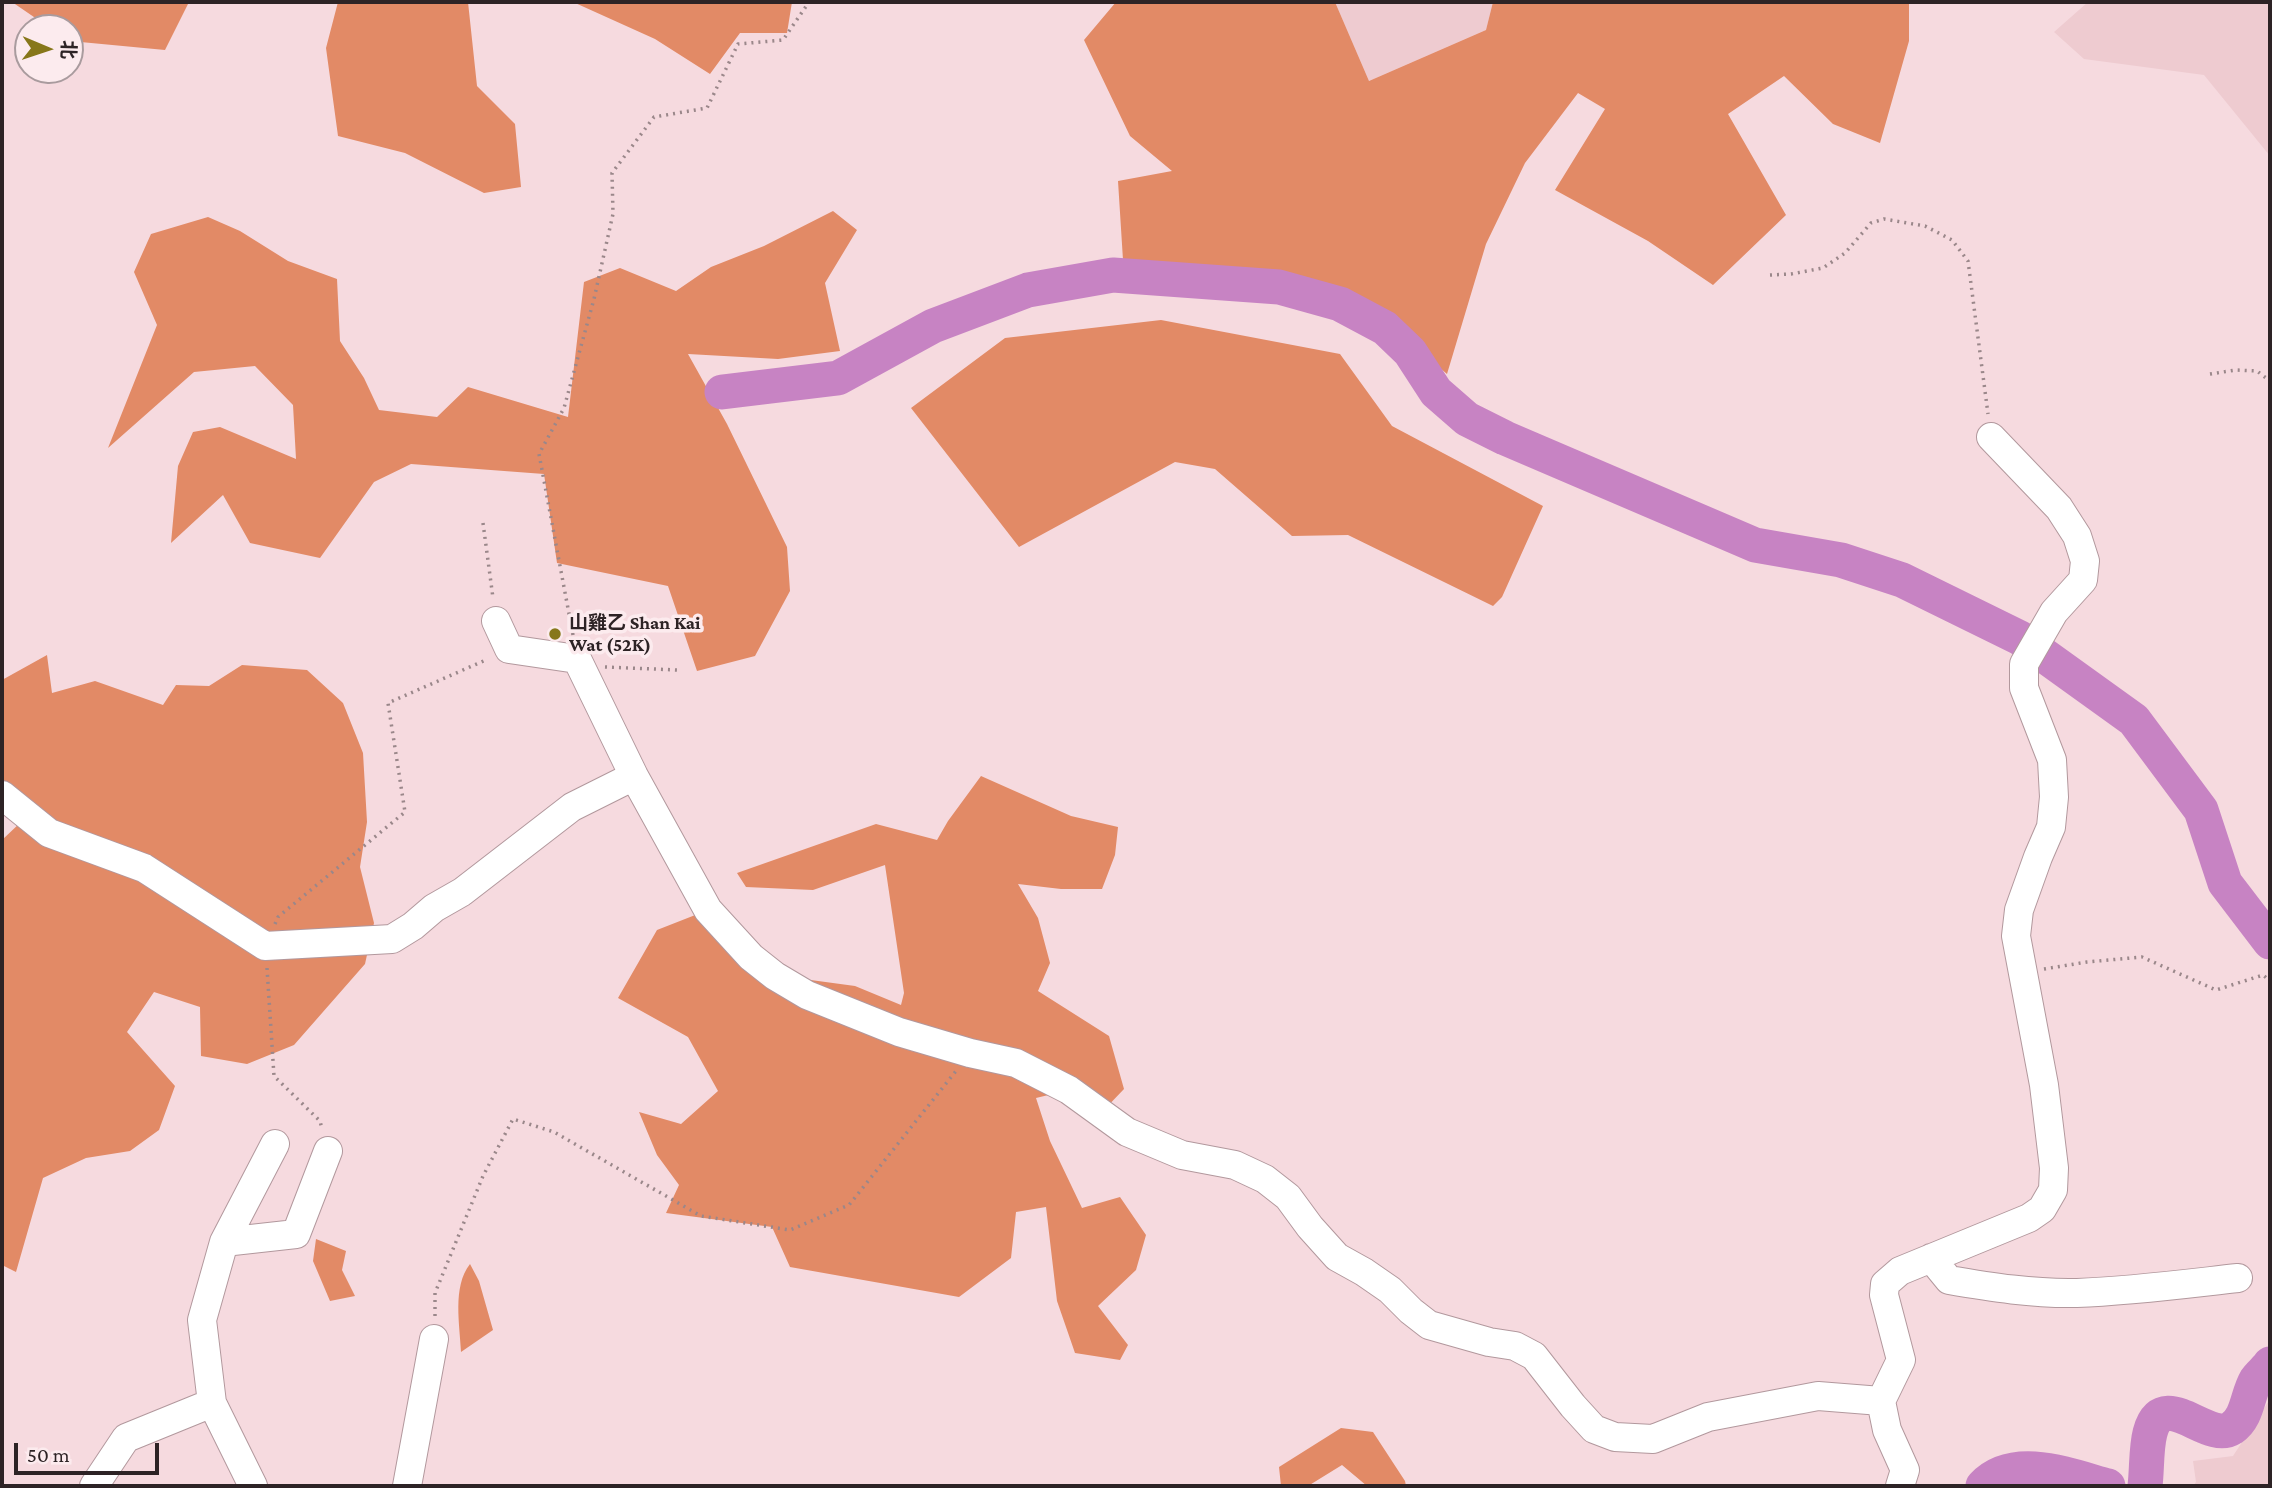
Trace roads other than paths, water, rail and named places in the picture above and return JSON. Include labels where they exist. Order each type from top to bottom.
[{"type":"street","points":[[1900,1486],[1905,1470],[1888,1430],[1881,1401],[1901,1360],[1884,1295],[1885,1284],[1900,1272],[2029,1218],[2042,1209],[2053,1189],[2054,1168],[2043,1085],[2016,936],[2019,910],[2051,827],[2054,797],[2052,760],[2024,688],[2024,664],[2054,612],[2083,580],[2085,561],[2077,536],[2059,508],[1991,437]]},
{"type":"street","points":[[496,621],[509,649],[577,659],[634,776],[708,910],[751,957],[775,976],[807,995],[899,1032],[970,1053],[1016,1063],[1069,1090],[1127,1132],[1182,1155],[1235,1165],[1265,1179],[1288,1197],[1337,1257],[1390,1290],[1429,1325],[1489,1342],[1515,1346],[1534,1356],[1594,1429],[1615,1437],[1653,1439],[1708,1417],[1818,1396],[1881,1401]]},
{"type":"street","points":[[2,795],[49,833],[144,868],[265,946],[392,939],[434,908],[462,892],[572,807],[634,776]]},
{"type":"street","points":[[253,1486],[212,1403],[202,1320],[224,1242],[275,1144]]},
{"type":"street","points":[[224,1242],[296,1234],[328,1151]]},
{"type":"street","points":[[1931,1258],[1948,1280],[1995,1288],[2074,1293],[2142,1289],[2238,1278]]},
{"type":"street","points":[[407,1486],[435,1339]]},
{"type":"street","points":[[94,1486],[126,1438],[212,1403]]},
{"type":"waterway","points":[[722,392],[838,378],[933,326],[1028,290],[1113,275],[1279,287],[1340,304],[1385,328],[1410,352],[1436,392],[1467,419],[1505,438],[1755,545],[1841,560],[1902,580],[2020,638],[2134,720],[2201,810],[2225,883],[2270,942]]},
{"type":"waterway","points":[[2145,1486],[2149,1439],[2156,1419],[2165,1414],[2175,1414],[2210,1429],[2222,1431],[2232,1428],[2241,1418],[2256,1380],[2270,1364]]},
{"type":"waterway","points":[[1983,1486],[1996,1476],[2026,1469],[2060,1473],[2108,1486]]},
{"type":"place","name":"山雞乙 Shan Kai Wat (52K)","points":[[555,634]]}]
